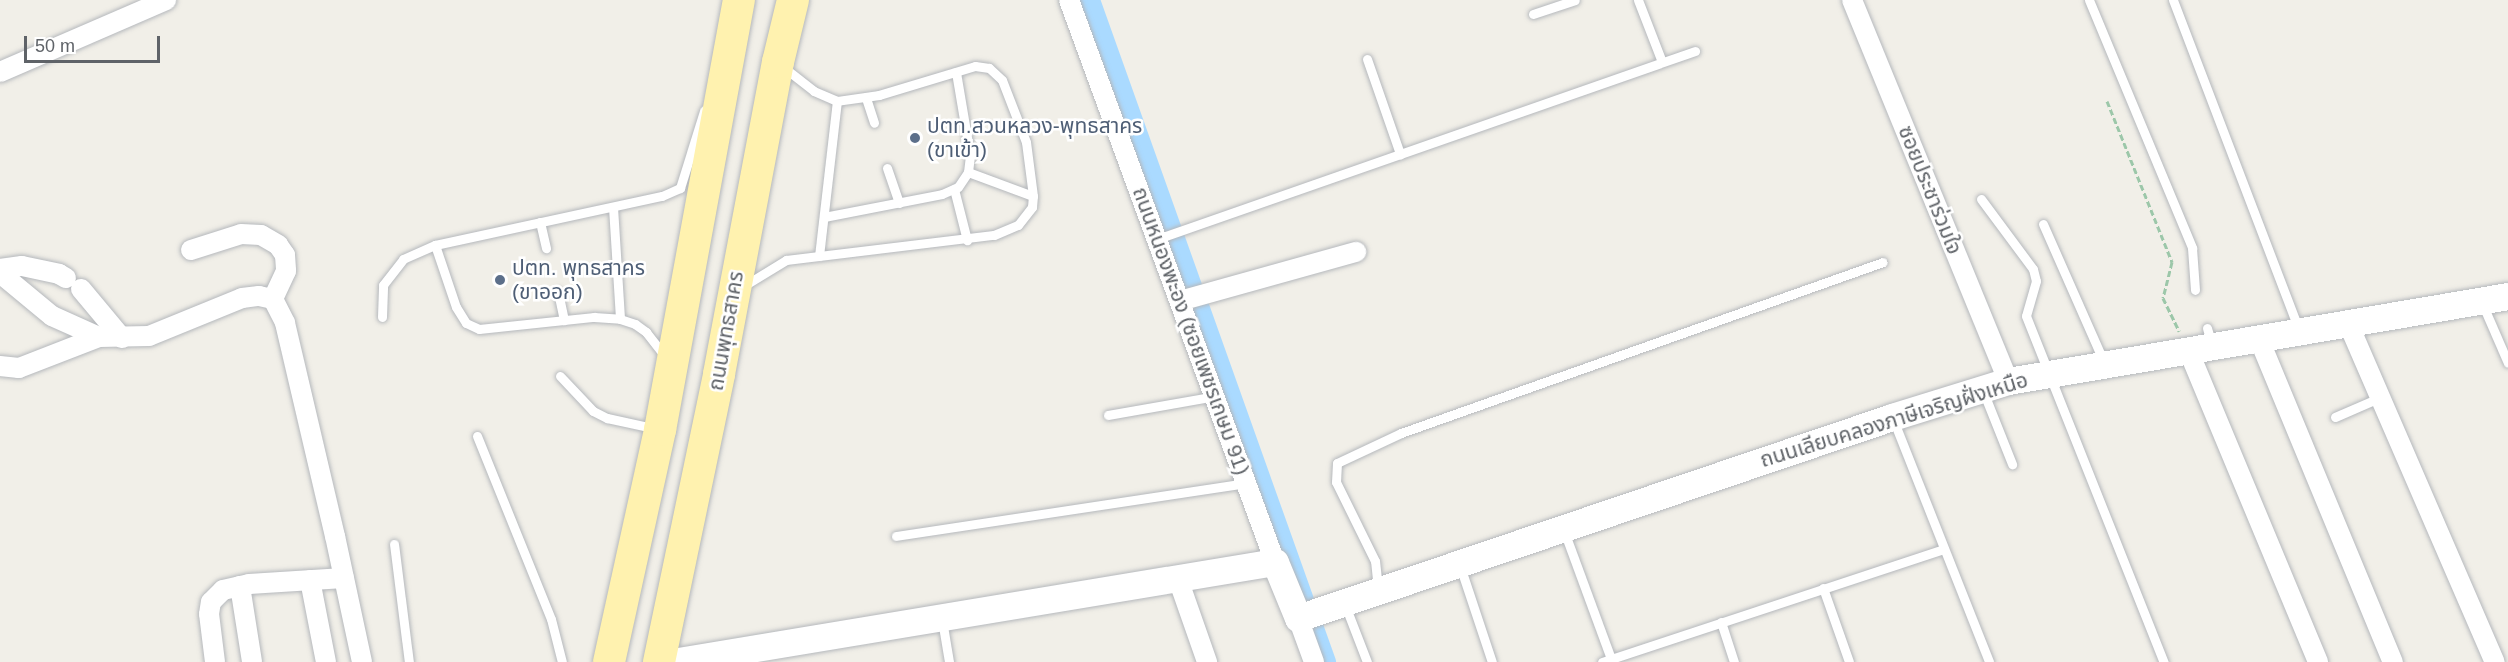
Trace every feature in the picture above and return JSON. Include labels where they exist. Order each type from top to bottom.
[{"type":"main road","points":[[609,662],[660,430],[739,0]]},
{"type":"main road","name":"ถนนพุทธสาคร","points":[[659,662],[719,374],[732,293],[778,62],[793,0]]},
{"type":"main road","name":"ถนนเลียบคลองภาษีเจริญฝั่งเหนือ","points":[[1298,618],[1892,417],[1995,385],[2203,343],[2259,339],[2508,296]]},
{"type":"main road","points":[[672,662],[1275,562]]},
{"type":"main road","name":"ถนนหนองพะอง (ซอยเพชรเกษม 91)","points":[[1275,562],[1298,618]]},
{"type":"street","points":[[0,72],[166,0]]},
{"type":"street","name":"ถนนหนองพะอง (ซอยเพชรเกษม 91)","points":[[1069,0],[1275,562]]},
{"type":"street","name":"ซอยประชาร่วมใจ","points":[[1852,0],[1995,385]]},
{"type":"street","points":[[191,250],[242,234],[261,235],[278,245],[285,255],[286,271],[273,299]]},
{"type":"street","points":[[1180,301],[1356,252]]},
{"type":"street","points":[[0,271],[22,266],[59,273],[74,284],[122,338]]},
{"type":"street","points":[[0,271],[52,316],[99,337],[149,336],[242,298],[260,296],[273,299]]},
{"type":"street","points":[[273,299],[285,323],[362,662]]},
{"type":"street","points":[[2348,323],[2494,662]]},
{"type":"street","points":[[0,366],[19,368],[99,337]]},
{"type":"street","points":[[2259,339],[2393,662]]},
{"type":"street","points":[[2203,343],[2318,662]]},
{"type":"street","points":[[215,662],[209,614],[211,602],[223,590],[240,586],[344,578]]},
{"type":"street","points":[[1178,579],[1207,662]]},
{"type":"street","points":[[310,580],[326,662]]},
{"type":"street","points":[[240,586],[252,662]]},
{"type":"street","name":"ถนนหนองพะอง (ซอยเพชรเกษม 91)","points":[[1298,618],[1314,662]]},
{"type":"lane","points":[[711,88],[739,0]]},
{"type":"lane","points":[[1533,14],[1575,0]]},
{"type":"lane","points":[[1638,0],[1662,62]]},
{"type":"lane","points":[[2089,0],[2192,248],[2195,290]]},
{"type":"lane","points":[[2173,0],[2300,332]]},
{"type":"lane","points":[[1157,239],[1695,51]]},
{"type":"lane","points":[[1367,59],[1400,154]]},
{"type":"lane","points":[[732,293],[786,260],[994,236],[1018,225],[1032,207],[1033,196],[1026,142],[1002,80],[989,68],[975,66],[866,98],[837,100],[814,91],[778,62]]},
{"type":"lane","points":[[824,217],[942,195],[958,187],[968,172],[970,155],[956,72]]},
{"type":"lane","points":[[866,98],[874,123]]},
{"type":"lane","points":[[382,317],[383,285],[390,273],[403,259],[435,245],[662,196],[680,188],[708,100]]},
{"type":"lane","points":[[819,256],[837,100]]},
{"type":"lane","points":[[887,168],[899,203]]},
{"type":"lane","points":[[968,172],[1033,196]]},
{"type":"lane","points":[[954,189],[967,240]]},
{"type":"lane","points":[[1981,199],[2033,270],[2036,281],[2026,316],[2164,662]]},
{"type":"lane","points":[[613,207],[620,320]]},
{"type":"lane","points":[[540,222],[546,248]]},
{"type":"lane","points":[[2043,224],[2106,364]]},
{"type":"lane","points":[[435,245],[456,307],[466,323],[479,329],[594,317],[620,320],[635,324],[646,332],[671,365]]},
{"type":"lane","points":[[1378,592],[1375,561],[1336,482],[1337,463],[1401,433],[1883,262]]},
{"type":"lane","points":[[558,292],[564,320]]},
{"type":"lane","points":[[2481,300],[2508,363]]},
{"type":"lane","points":[[560,376],[593,411],[607,418],[660,430]]},
{"type":"lane","points":[[1995,385],[2013,464]]},
{"type":"lane","points":[[1108,415],[1216,396]]},
{"type":"lane","points":[[2335,417],[2381,397]]},
{"type":"lane","points":[[1892,417],[1989,662]]},
{"type":"lane","points":[[477,436],[551,618],[562,662]]},
{"type":"lane","points":[[896,536],[1247,483]]},
{"type":"lane","points":[[1563,528],[1613,660],[1944,549]]},
{"type":"lane","points":[[394,544],[409,662]]},
{"type":"lane","points":[[1459,564],[1492,662]]},
{"type":"lane","points":[[1823,588],[1849,662]]},
{"type":"lane","points":[[1344,603],[1367,662]]},
{"type":"lane","points":[[942,619],[949,662]]},
{"type":"lane","points":[[1721,622],[1734,662]]},
{"type":"path","points":[[2107,101],[2172,262],[2163,298],[2203,343]]},
{"type":"waterway","points":[[1090,0],[1326,662]]},
{"type":"place","name":"ปตท.สวนหลวง-พุทธสาคร (ขาเข้า)","points":[[915,138]]},
{"type":"place","name":"ปตท. พุทธสาคร (ขาออก)","points":[[500,280]]}]
